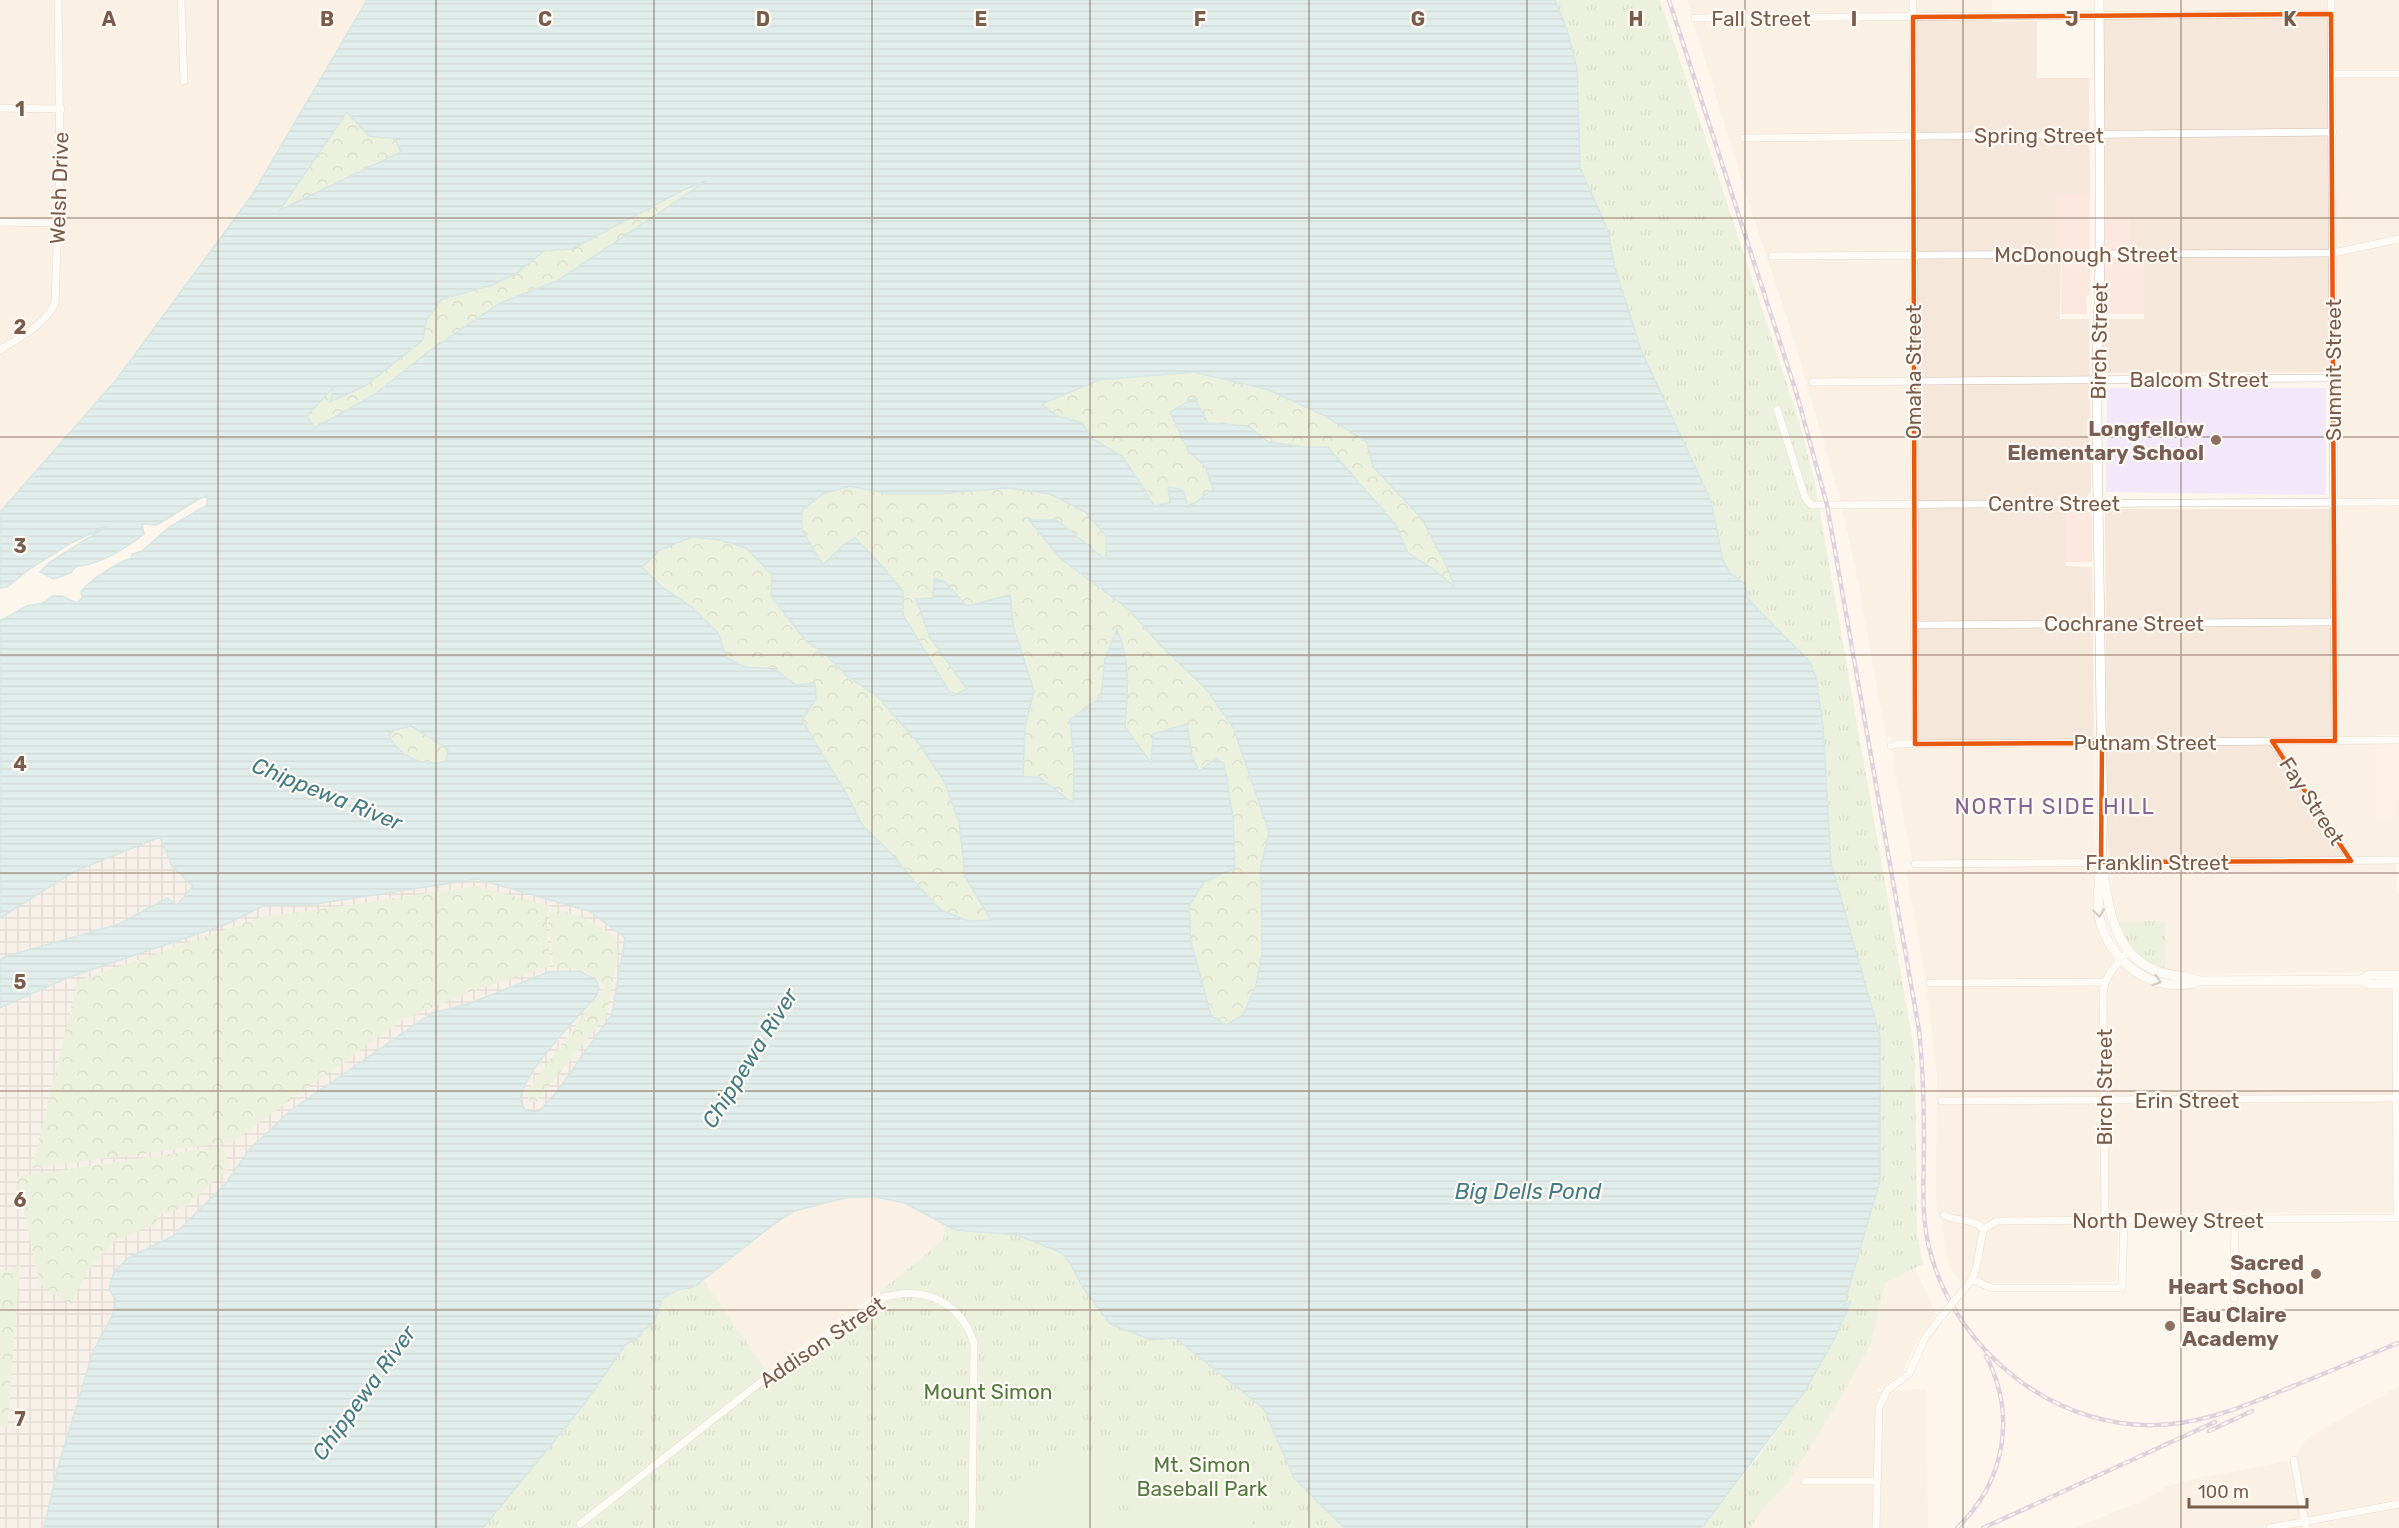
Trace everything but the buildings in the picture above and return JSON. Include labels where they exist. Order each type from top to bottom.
[{"type":"main road","name":"Birch Street","points":[[2099,0],[2100,254],[2097,379],[2102,743],[2101,862],[2098,896],[2100,921],[2109,943],[2121,959]]},
{"type":"main road","name":"Birch Street","points":[[2101,862],[2111,919],[2117,935],[2129,951]]},
{"type":"main road","points":[[2129,951],[2158,972],[2199,981],[2361,980],[2369,984],[2398,980]]},
{"type":"main road","points":[[2121,959],[2138,974],[2160,983],[2182,985],[2199,981]]},
{"type":"street","name":"Welsh Drive","points":[[0,350],[40,324],[49,315],[55,303],[61,109],[58,0]]},
{"type":"street","points":[[182,0],[184,81]]},
{"type":"street","name":"Omaha Street","points":[[1913,0],[1915,744]]},
{"type":"street","name":"Summit Street","points":[[2331,0],[2333,621],[2336,741]]},
{"type":"street","name":"Fall Street","points":[[1695,18],[2331,14]]},
{"type":"street","points":[[2333,74],[2399,74]]},
{"type":"street","points":[[0,108],[61,109]]},
{"type":"street","name":"Spring Street","points":[[1744,138],[2333,132]]},
{"type":"street","points":[[0,222],[58,223]]},
{"type":"street","name":"McDonough Street","points":[[1772,256],[2333,253],[2399,239]]},
{"type":"street","name":"Balcom Street","points":[[1813,382],[2332,378]]},
{"type":"street","name":"Centre Street","points":[[1778,409],[1805,497],[1811,505],[2399,502]]},
{"type":"street","name":"Cochrane Street","points":[[1915,625],[2333,621]]},
{"type":"street","name":"Putnam Street","points":[[1891,746],[1896,744],[2399,740]]},
{"type":"street","name":"Fay Street","points":[[2272,741],[2351,861]]},
{"type":"street","name":"Franklin Street","points":[[1915,864],[2399,860]]},
{"type":"street","points":[[1930,983],[2104,982],[2129,951]]},
{"type":"street","points":[[2398,980],[2398,1218]]},
{"type":"street","name":"Birch Street","points":[[2104,982],[2105,1220]]},
{"type":"street","name":"Erin Street","points":[[1942,1101],[2397,1098]]},
{"type":"street","points":[[1876,1528],[1879,1408],[1887,1390],[1909,1374],[1925,1338],[1973,1280],[1978,1265],[1980,1240],[1984,1229],[1974,1220],[1950,1218],[1944,1215]]},
{"type":"street","name":"North Dewey Street","points":[[1984,1229],[1997,1221],[2398,1218]]},
{"type":"street","points":[[1973,1280],[1992,1288],[2122,1288],[2124,1220]]},
{"type":"street","points":[[2234,1298],[2235,1220]]},
{"type":"street","name":"Addison Street","points":[[580,1524],[767,1377],[885,1297],[899,1293],[916,1293],[933,1297],[959,1314],[969,1327],[974,1343],[972,1528]]},
{"type":"street","points":[[2294,1460],[2306,1525]]},
{"type":"street","points":[[1805,1481],[1877,1481]]},
{"type":"street","points":[[2270,1528],[2306,1525],[2399,1504]]},
{"type":"highlighted area","points":[[2331,14],[2335,741],[2272,741],[2351,861],[2101,862],[2102,743],[1915,744],[1913,17]]},
{"type":"shaded area","points":[[0,0],[367,0],[252,195],[116,380],[0,512]]},
{"type":"shaded area","points":[[1687,0],[1992,0],[1992,22],[2037,21],[2037,78],[2089,78],[2090,194],[2056,194],[2056,260],[2061,260],[2060,319],[2089,319],[2091,491],[2086,498],[2066,498],[2066,566],[2092,567],[2096,915],[2129,971],[2179,988],[2399,988],[2399,1212],[2119,1213],[2114,1282],[1990,1283],[1973,1276],[1963,1286],[1953,1272],[1945,1253],[1943,1222],[1938,1215],[1936,1198],[1937,1075],[1925,976],[1906,870],[1914,869],[1897,784],[1891,737],[1886,737],[1858,581],[1840,499],[1790,326],[1744,188]]},
{"type":"shaded area","points":[[2102,0],[2399,0],[2399,735],[2377,735],[2377,820],[2394,799],[2399,799],[2399,860],[2396,860],[2397,894],[2399,894],[2399,972],[2179,973],[2165,971],[2116,922],[2113,910],[2107,830],[2105,513],[2119,509],[2338,509],[2337,372],[2109,373],[2104,370],[2103,319],[2144,319],[2144,249],[2129,249],[2129,218],[2102,218]]},
{"type":"shaded area","points":[[2056,193],[2090,194],[2090,295],[2086,296],[2087,314],[2061,314],[2062,249],[2056,249]]},
{"type":"shaded area","points":[[2102,218],[2130,218],[2129,259],[2144,259],[2144,314],[2102,314]]},
{"type":"shaded area","name":"Longfellow Elementary School","points":[[2107,388],[2326,388],[2326,495],[2106,492]]},
{"type":"shaded area","points":[[2085,509],[2092,515],[2092,562],[2066,562],[2066,510]]},
{"type":"shaded area","points":[[2377,740],[2399,740],[2399,799],[2394,799],[2394,820],[2377,820]]},
{"type":"shaded area","points":[[161,837],[172,866],[193,886],[177,906],[167,899],[119,924],[0,960],[0,918],[75,870]]},
{"type":"shaded area","points":[[477,879],[589,911],[625,938],[612,1014],[555,1094],[538,1112],[525,1110],[520,1099],[522,1090],[546,1054],[468,1004],[431,1013],[291,1110],[249,1150],[226,1183],[192,1219],[173,1236],[129,1257],[114,1272],[109,1289],[116,1299],[115,1310],[93,1352],[58,1467],[44,1528],[0,1528],[0,1008],[67,978],[227,924],[263,906],[316,904]]},
{"type":"shaded area","points":[[849,1197],[875,1197],[905,1203],[945,1225],[943,1240],[879,1292],[767,1371],[703,1280],[794,1211]]},
{"type":"shaded area","points":[[1915,1268],[1936,1314],[1920,1336],[1902,1372],[1876,1391],[1926,1389],[1928,1528],[1750,1528],[1763,1509],[1788,1483],[1872,1341],[1885,1283]]},
{"type":"shaded area","points":[[2399,1386],[2399,1528],[2076,1528],[2146,1499],[2168,1486],[2193,1479],[2294,1460],[2307,1438]]},
{"type":"green space","points":[[1555,0],[1660,0],[1799,421],[1814,478],[1915,1054],[1917,1233],[1923,1264],[1885,1283],[1872,1341],[1844,1392],[1788,1483],[1763,1509],[1750,1528],[1702,1528],[1765,1448],[1803,1392],[1836,1333],[1850,1302],[1844,1305],[1880,1036],[1831,863],[1823,726],[1816,678],[1799,650],[1786,640],[1748,599],[1745,584],[1730,573],[1723,560],[1711,501],[1641,350],[1615,268],[1608,231],[1580,167],[1577,68],[1567,30]]},
{"type":"green space","points":[[347,112],[369,136],[395,139],[401,152],[279,211]]},
{"type":"green space","points":[[710,179],[557,281],[500,303],[429,351],[375,394],[315,428],[307,415],[335,386],[330,401],[426,321],[442,299],[493,285],[517,273],[544,251],[572,249]]},
{"type":"green space","points":[[1194,372],[1269,390],[1325,416],[1367,442],[1373,467],[1422,519],[1446,565],[1455,588],[1432,568],[1408,553],[1396,525],[1328,447],[1304,447],[1269,442],[1248,426],[1208,423],[1194,399],[1170,412],[1189,452],[1205,466],[1213,489],[1188,509],[1168,488],[1170,503],[1154,506],[1122,456],[1093,439],[1082,423],[1055,415],[1042,404],[1099,380]]},
{"type":"green space","points":[[1732,373],[1736,385],[1721,390],[1717,377]]},
{"type":"green space","points":[[850,486],[888,494],[938,494],[1007,488],[1050,494],[1085,512],[1107,536],[1107,560],[1057,520],[1030,520],[1061,559],[1129,610],[1161,646],[1205,688],[1233,727],[1269,831],[1261,866],[1262,953],[1256,985],[1243,1015],[1226,1026],[1211,1015],[1191,942],[1189,906],[1204,882],[1235,868],[1192,756],[1187,724],[1153,734],[1151,764],[1125,727],[1129,686],[1105,659],[1101,697],[1070,719],[1074,761],[1073,804],[1039,777],[1023,777],[1025,727],[1034,691],[1013,625],[1010,595],[967,606],[945,582],[934,579],[933,598],[948,663],[968,689],[952,697],[903,615],[903,591],[876,559],[855,538],[844,544],[823,565],[802,530],[802,510],[823,494]]},
{"type":"green space","points":[[692,537],[720,540],[746,548],[772,575],[771,596],[805,640],[828,657],[848,677],[876,695],[919,744],[945,781],[959,822],[965,876],[991,921],[969,921],[941,910],[892,854],[863,826],[802,719],[816,699],[775,669],[746,667],[727,658],[718,633],[692,607],[662,587],[642,567],[660,550]]},
{"type":"green space","points":[[411,726],[448,749],[446,761],[429,763],[420,761],[398,749],[388,735],[394,730]]},
{"type":"green space","points":[[475,886],[550,906],[545,920],[551,966],[472,991],[404,1019],[232,1142],[32,1168],[78,981],[264,916]]},
{"type":"green space","points":[[552,909],[586,919],[608,932],[616,938],[618,956],[606,1016],[537,1101],[530,1103],[526,1092],[605,987],[588,973],[569,968],[554,968],[548,921]]},
{"type":"green space","points":[[2165,921],[2165,971],[2141,957],[2116,922]]},
{"type":"green space","points":[[222,1146],[230,1166],[184,1208],[158,1215],[157,1224],[115,1240],[88,1270],[71,1305],[40,1285],[16,1177]]},
{"type":"green space","name":"Mount Simon","points":[[945,1225],[955,1230],[1017,1235],[1062,1253],[1083,1288],[1110,1324],[1151,1340],[1175,1338],[1187,1346],[1264,1409],[1294,1478],[1344,1528],[483,1528],[583,1406],[625,1345],[630,1341],[635,1341],[645,1329],[654,1323],[662,1299],[703,1280],[771,1377],[885,1301],[879,1292],[943,1240]]},
{"type":"green space","points":[[20,1265],[7,1426],[0,1427],[0,1273]]},
{"type":"green space","name":"Mt. Simon Baseball Park","points":[[1134,1449],[1176,1453],[1210,1465],[1236,1489],[1254,1528],[1134,1528]]},
{"type":"green space","points":[[1080,1451],[1111,1451],[1112,1528],[991,1528],[1004,1497],[1023,1475],[1048,1460]]},
{"type":"water","name":"Big Dells Pond","points":[[367,0],[1555,0],[1567,30],[1577,68],[1580,167],[1608,231],[1615,268],[1641,350],[1711,501],[1723,560],[1730,573],[1745,584],[1748,599],[1810,662],[1816,678],[1823,726],[1831,863],[1880,1036],[1880,1181],[1844,1305],[1851,1301],[1835,1338],[1805,1391],[1702,1528],[1344,1528],[1294,1478],[1264,1409],[1175,1338],[1151,1340],[1110,1324],[1083,1288],[1062,1253],[1017,1235],[955,1230],[905,1203],[875,1197],[849,1197],[794,1211],[694,1287],[678,1290],[662,1299],[654,1323],[645,1329],[635,1341],[625,1345],[583,1406],[483,1528],[44,1528],[58,1467],[93,1352],[115,1310],[115,1299],[109,1289],[114,1272],[129,1257],[173,1236],[226,1183],[249,1150],[291,1110],[432,1013],[468,1004],[548,972],[580,971],[596,980],[599,987],[597,995],[542,1059],[524,1086],[520,1099],[525,1110],[538,1112],[555,1094],[612,1014],[625,938],[589,911],[477,879],[316,904],[263,906],[227,924],[67,978],[0,1008],[0,960],[4,957],[119,924],[167,898],[177,905],[193,886],[172,866],[160,837],[75,871],[0,918],[0,620],[29,605],[40,604],[52,596],[62,596],[77,603],[82,598],[81,591],[92,581],[131,558],[132,554],[142,551],[169,527],[207,505],[207,496],[157,525],[142,524],[144,534],[120,551],[103,559],[75,567],[71,573],[54,579],[40,572],[50,562],[107,526],[71,543],[31,568],[7,587],[0,588],[0,512],[116,380],[252,195]],"holes":[[[347,112],[369,136],[395,139],[401,152],[280,210]],[[706,181],[557,281],[500,303],[429,351],[375,394],[315,428],[307,416],[334,387],[330,402],[365,386],[423,340],[426,321],[442,299],[493,285],[517,273],[544,251],[572,249],[684,190]],[[1194,372],[1269,390],[1325,416],[1367,442],[1373,467],[1422,519],[1446,565],[1454,586],[1432,568],[1408,553],[1396,525],[1328,447],[1304,447],[1269,442],[1248,426],[1208,423],[1194,398],[1170,412],[1189,452],[1205,466],[1213,489],[1188,508],[1183,490],[1168,487],[1170,503],[1154,506],[1122,456],[1093,439],[1082,423],[1055,415],[1042,404],[1099,380]],[[850,486],[888,494],[938,494],[1007,488],[1050,494],[1085,512],[1106,536],[1106,560],[1057,520],[1029,520],[1061,559],[1129,610],[1161,646],[1205,688],[1233,727],[1269,832],[1261,866],[1262,953],[1256,985],[1243,1015],[1226,1025],[1211,1015],[1191,942],[1189,906],[1204,882],[1235,868],[1233,818],[1224,764],[1216,758],[1199,771],[1192,756],[1187,724],[1153,734],[1151,763],[1125,727],[1127,690],[1125,653],[1117,629],[1105,659],[1101,697],[1070,719],[1074,761],[1073,803],[1039,777],[1023,777],[1025,727],[1034,691],[1013,625],[1010,595],[967,606],[945,582],[934,578],[933,598],[916,599],[930,638],[967,689],[952,696],[903,615],[903,591],[855,538],[844,544],[823,565],[802,530],[802,510],[823,494]],[[692,537],[720,540],[746,548],[772,575],[771,596],[805,640],[828,657],[848,677],[876,695],[919,744],[944,781],[959,822],[965,876],[991,920],[969,921],[941,910],[892,854],[863,826],[802,720],[816,699],[815,683],[796,685],[775,669],[746,667],[727,658],[718,633],[692,607],[662,587],[642,567],[660,550]],[[411,726],[448,749],[446,761],[429,763],[412,758],[398,749],[389,735],[394,730]]]},
{"type":"railway","points":[[1669,0],[1797,395],[1827,505],[1919,1030],[1923,1101],[1924,1218],[1928,1243],[1941,1282],[1960,1319],[1986,1351],[2016,1378],[2051,1400],[2089,1416],[2129,1424],[2187,1422],[2235,1409],[2296,1385]]},
{"type":"railway","points":[[2289,1388],[2398,1343]]},
{"type":"railway","points":[[1957,1528],[1986,1490],[2001,1447],[2003,1424],[2001,1401],[1996,1378],[1986,1356]]},
{"type":"railway","points":[[2209,1431],[2252,1411]]},
{"type":"railway","points":[[1983,1528],[2215,1422]]},
{"type":"place","name":"Longfellow Elementary School","points":[[2216,440]]},
{"type":"place","name":"Sacred Heart School","points":[[2316,1274]]},
{"type":"place","name":"Eau Claire Academy","points":[[2170,1326]]},
{"type":"district","name":"NORTH SIDE HILL","points":[[2055,806]]},
{"type":"water label","name":"Chippewa River","points":[[327,794]]},
{"type":"water label","name":"Chippewa River","points":[[750,1058]]},
{"type":"water label","name":"Chippewa River","points":[[364,1393]]}]
